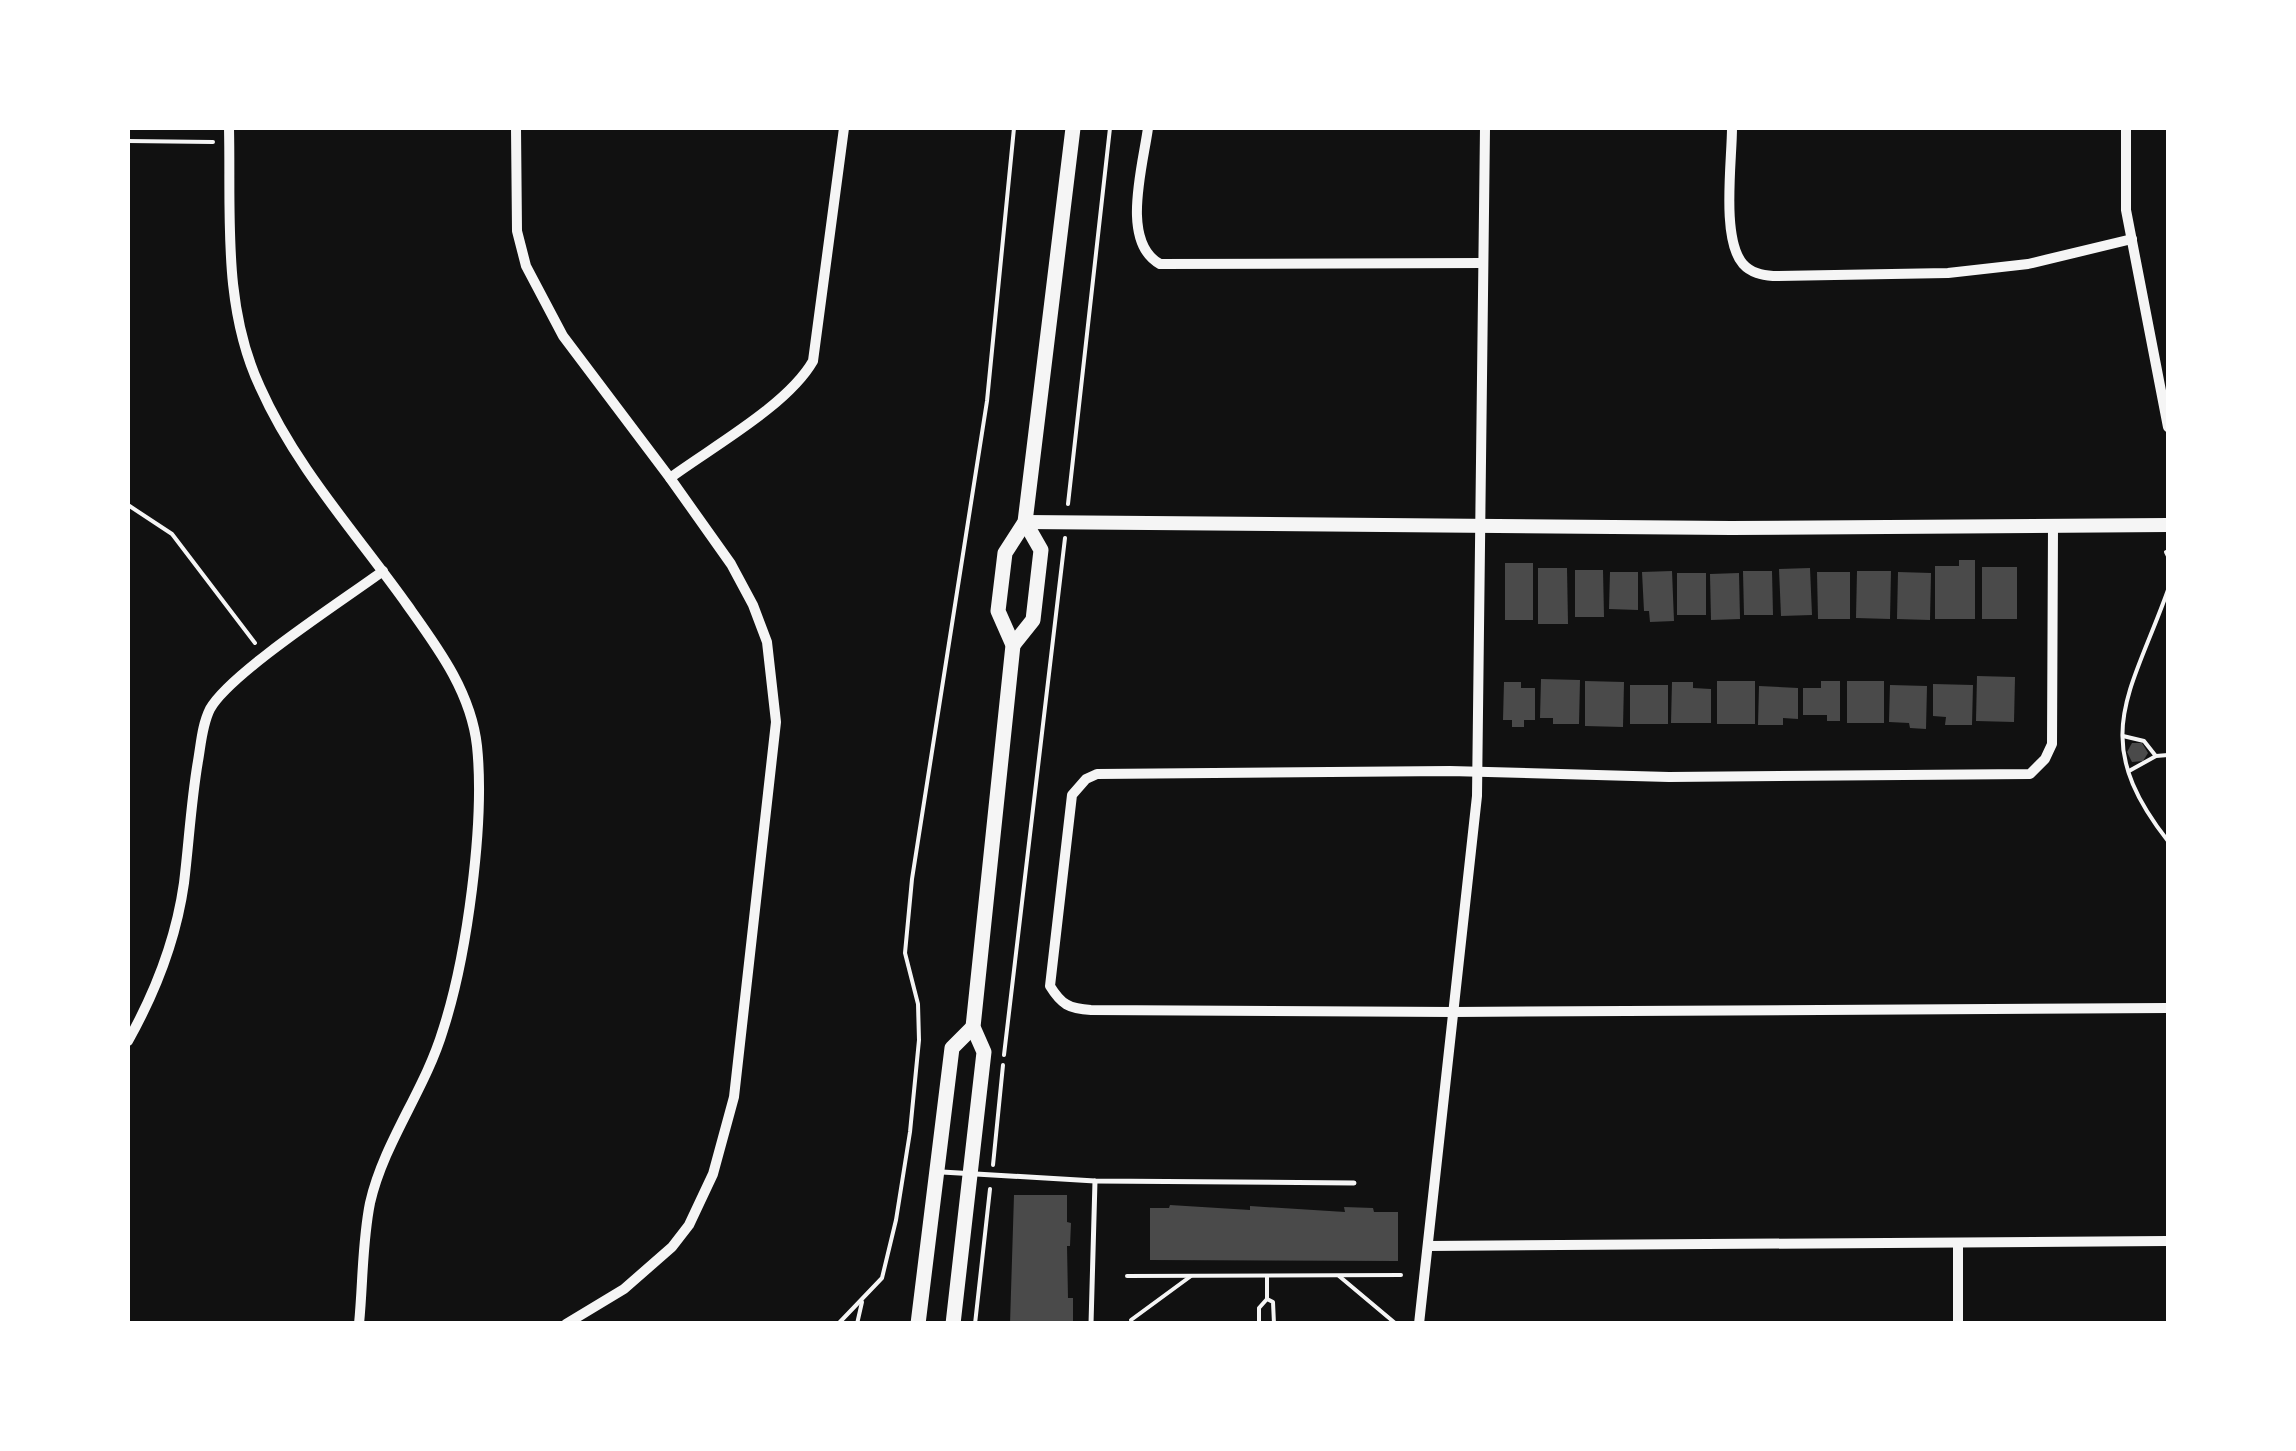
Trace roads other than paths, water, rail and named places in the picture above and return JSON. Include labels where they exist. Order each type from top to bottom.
[{"type":"main road","points":[[952,1324],[984,1052],[973,1027],[1013,645],[998,611],[1005,553],[1025,522],[1073,128]]},
{"type":"main road","points":[[1013,645],[1033,620],[1042,550],[1025,522]]},
{"type":"main road","points":[[918,1324],[952,1048],[973,1027]]},
{"type":"street","points":[[229,128],[234,302],[248,356],[277,422],[324,494],[451,667],[477,745],[476,832],[464,940],[443,1031],[382,1166],[370,1203],[359,1324]]},
{"type":"street","points":[[516,128],[517,232],[526,266],[563,336],[670,478],[754,605],[767,642],[776,722],[734,1097],[712,1174],[689,1225],[672,1247],[624,1290],[566,1324]]},
{"type":"street","points":[[670,478],[772,405],[794,386],[813,361],[844,128]]},
{"type":"street","points":[[1148,128],[1137,238],[1149,258],[1160,264],[1484,264]]},
{"type":"street","points":[[1419,1324],[1478,772],[1485,128]]},
{"type":"street","points":[[1732,128],[1733,236],[1744,265],[1757,274],[1948,273],[2028,264],[2132,239]]},
{"type":"street","points":[[2126,128],[2126,210],[2168,427]]},
{"type":"street","points":[[1025,522],[1731,528],[2168,525]]},
{"type":"street","points":[[2054,526],[2052,744],[2045,759],[2030,774],[1097,774],[1086,779],[1072,795],[1050,986],[1060,1003],[1090,1010],[2168,1008]]},
{"type":"street","points":[[128,1040],[151,1000],[177,923],[188,822],[204,725],[211,707],[227,688],[266,657],[384,571]]},
{"type":"street","points":[[1428,1246],[2168,1241]]},
{"type":"street","points":[[1958,1244],[1958,1324]]},
{"type":"lane","points":[[938,1172],[1096,1181],[1354,1183]]},
{"type":"lane","points":[[1090,1324],[1096,1181]]}]
